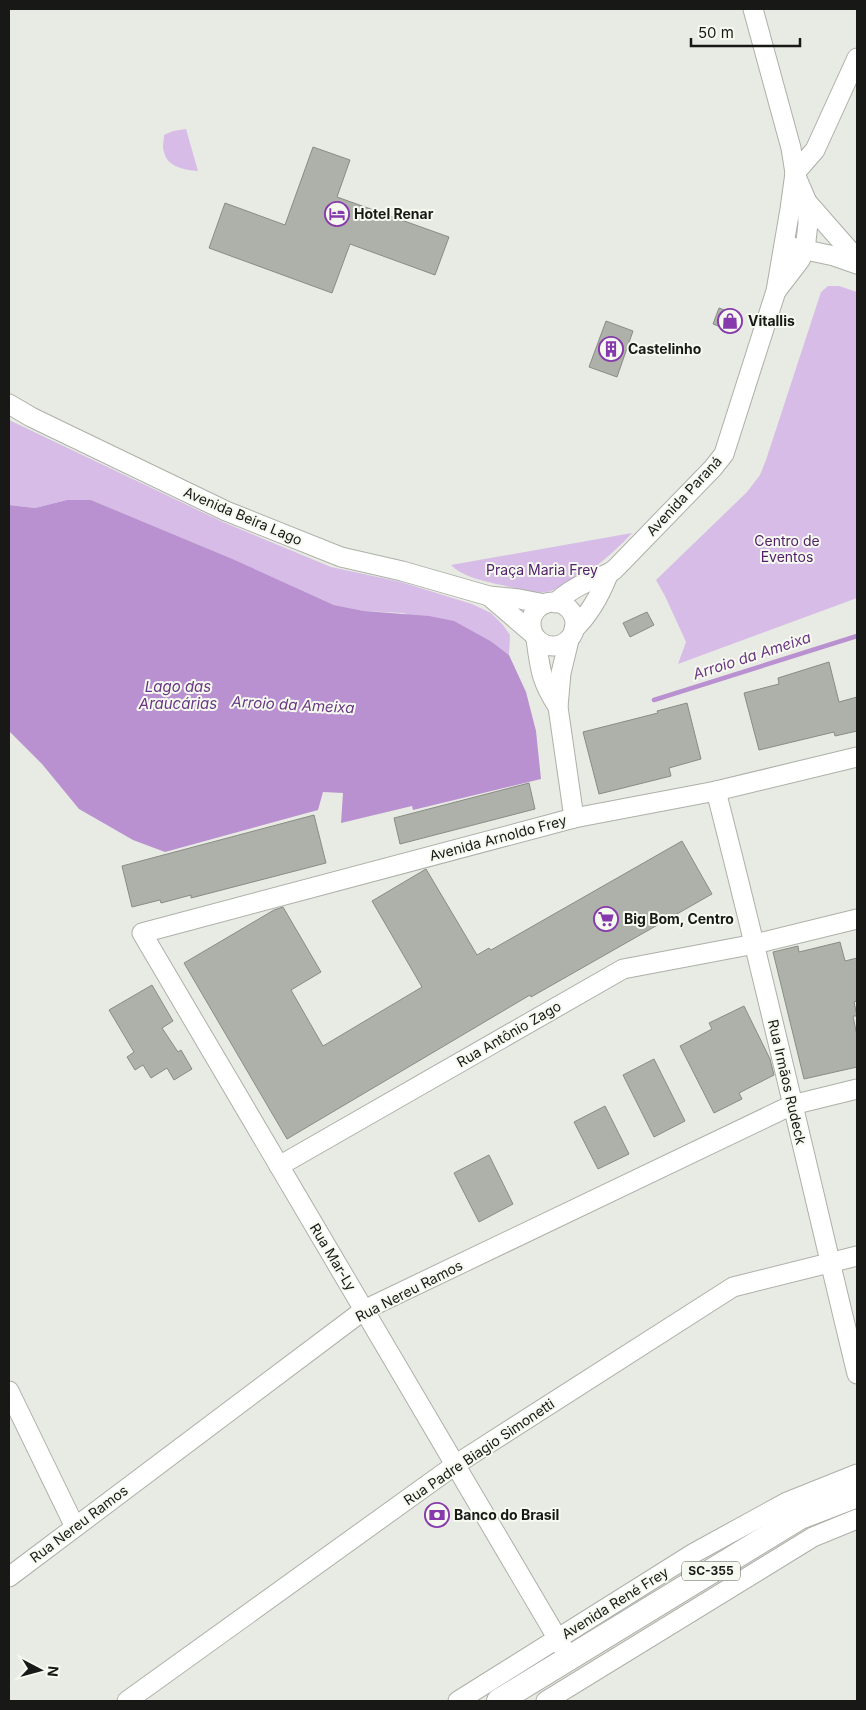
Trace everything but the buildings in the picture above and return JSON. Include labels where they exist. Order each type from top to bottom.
[{"type":"main road","name":"Avenida René Frey","points":[[499,1701],[564,1648],[800,1517],[857,1496]]},
{"type":"street","name":"Avenida Paraná","points":[[753,9],[791,148],[795,173],[807,202],[808,224],[805,250],[800,260],[776,291]]},
{"type":"street","points":[[795,173],[815,150],[857,58]]},
{"type":"street","name":"Avenida Paraná","points":[[574,818],[558,707],[561,673],[571,634],[592,607],[608,575],[714,468],[724,454],[776,291],[795,173]]},
{"type":"street","points":[[807,202],[857,259]]},
{"type":"street","points":[[784,246],[834,256],[857,264]]},
{"type":"street","name":"Avenida Beira Lago","points":[[9,404],[31,417],[226,511],[290,538],[341,556],[489,596],[550,603]]},
{"type":"street","name":"Avenida Paraná","points":[[558,707],[548,692],[540,672],[531,621],[532,615],[536,610],[590,580],[608,575]]},
{"type":"street","name":"Avenida Beira Lago","points":[[489,596],[534,636]]},
{"type":"street","points":[[534,636],[546,646],[552,647],[558,646],[571,634],[573,617],[570,611],[563,605],[550,603]]},
{"type":"street","name":"Avenida Arnoldo Frey","points":[[142,934],[574,818],[716,791],[857,756]]},
{"type":"street","name":"Rua Irmãos Rudeck","points":[[716,791],[755,944],[857,1374]]},
{"type":"street","name":"Rua Antônio Zago","points":[[279,1166],[623,969],[755,944],[857,919]]},
{"type":"street","name":"Rua Mar-Ly","points":[[142,934],[564,1648]]},
{"type":"street","name":"Rua Nereu Ramos","points":[[9,1578],[364,1310],[792,1105],[857,1089]]},
{"type":"street","name":"Rua Padre Biagio Simonetti","points":[[127,1701],[456,1465],[733,1287],[857,1256]]},
{"type":"street","points":[[9,1392],[75,1527]]},
{"type":"street","name":"Avenida René Frey","points":[[458,1701],[564,1648],[694,1553],[787,1502],[857,1474]]},
{"type":"street","points":[[546,1701],[813,1537],[857,1518]]},
{"type":"green space","points":[[186,129],[198,171],[177,167],[169,161],[163,150],[164,135]]},
{"type":"green space","name":"Centro de Eventos","points":[[828,286],[839,286],[857,292],[857,598],[678,664],[686,642],[656,580],[747,492],[760,475],[821,292]]},
{"type":"green space","points":[[9,420],[223,522],[331,567],[401,582],[472,604],[491,613],[503,625],[510,635],[509,655],[492,642],[403,613],[364,611],[334,605],[235,560],[91,500],[67,500],[35,508],[9,505]]},
{"type":"green space","name":"Praça Maria Frey","points":[[632,533],[602,562],[576,580],[563,587],[549,591],[537,593],[484,581],[466,575],[451,565]]},
{"type":"water","name":"Lago das Araucárias","points":[[67,500],[91,500],[235,560],[334,605],[364,611],[429,616],[454,621],[492,642],[509,655],[526,692],[536,731],[541,779],[413,810],[412,806],[341,823],[343,793],[323,792],[318,810],[165,852],[133,840],[79,809],[42,764],[9,731],[9,505],[35,508]]},
{"type":"waterway","name":"Arroio da Ameixa","points":[[654,700],[857,636]]},
{"type":"place","name":"Hotel Renar","points":[[337,214]]},
{"type":"place","name":"Vitallis","points":[[730,321]]},
{"type":"place","name":"Castelinho","points":[[611,349]]},
{"type":"place","name":"Big Bom, Centro","points":[[606,919]]},
{"type":"place","name":"Banco do Brasil","points":[[437,1515]]}]
